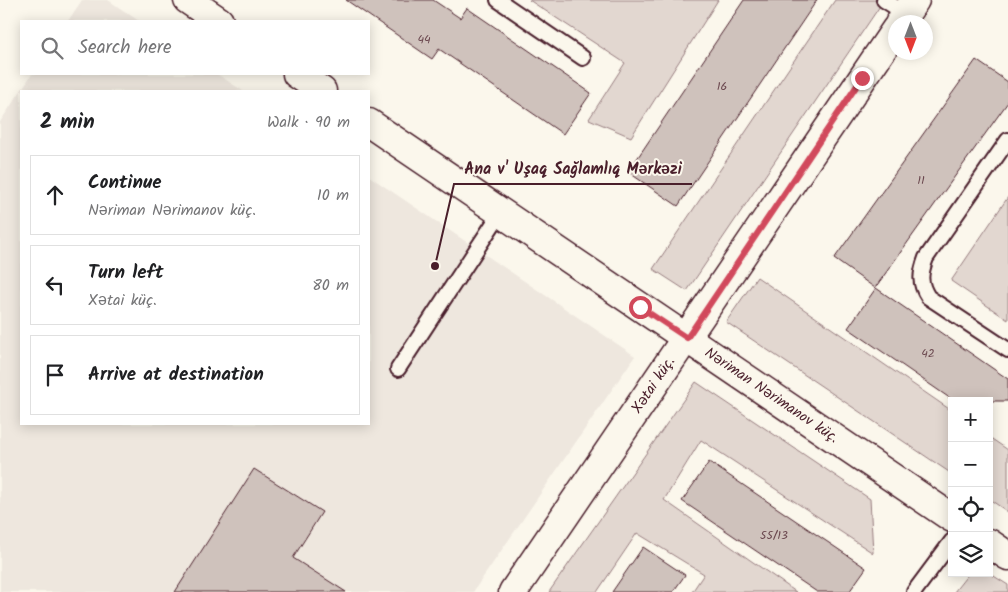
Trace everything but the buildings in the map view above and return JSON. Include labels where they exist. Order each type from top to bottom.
[{"type":"street","points":[[188,0],[218,20]]},
{"type":"street","name":"Xətai küç.","points":[[513,592],[687,338],[900,13]]},
{"type":"street","points":[[298,75],[320,90]]},
{"type":"street","name":"Nəriman Nərimanov küç.","points":[[370,124],[948,515]]},
{"type":"street","points":[[993,547],[1008,556]]},
{"type":"lane","points":[[498,0],[583,58]]},
{"type":"lane","points":[[1008,140],[926,258],[920,273],[921,286],[928,297],[1008,350]]},
{"type":"lane","points":[[398,369],[501,212]]},
{"type":"lane","points":[[914,592],[948,546]]},
{"type":"shaded area","points":[[82,0],[108,0],[138,20],[69,20]]},
{"type":"shaded area","points":[[529,0],[718,0],[631,137],[589,119],[625,63]]},
{"type":"shaded area","points":[[835,0],[884,0],[687,291],[653,269]]},
{"type":"shaded area","points":[[31,75],[219,75],[241,90],[21,90]]},
{"type":"shaded area","points":[[20,92],[20,425],[370,425],[370,177],[635,356],[473,592],[0,592],[0,122]]},
{"type":"shaded area","points":[[1008,197],[1008,320],[951,281]]},
{"type":"shaded area","points":[[757,277],[948,408],[948,471],[726,322]]},
{"type":"shaded area","points":[[696,382],[870,499],[873,553],[701,440],[664,500],[796,592],[692,592],[704,574],[637,533],[597,592],[549,592]]},
{"type":"shaded area","points":[[993,440],[1008,450],[1008,512],[993,502]]},
{"type":"shaded area","points":[[993,576],[1008,585],[1008,592],[954,592],[966,577]]},
{"type":"place","name":"Ana v' Uşaq Sağlamlıq Mərkəzi","points":[[435,266]]},
{"type":"route","points":[[640,307],[687,338],[862,78]]}]
